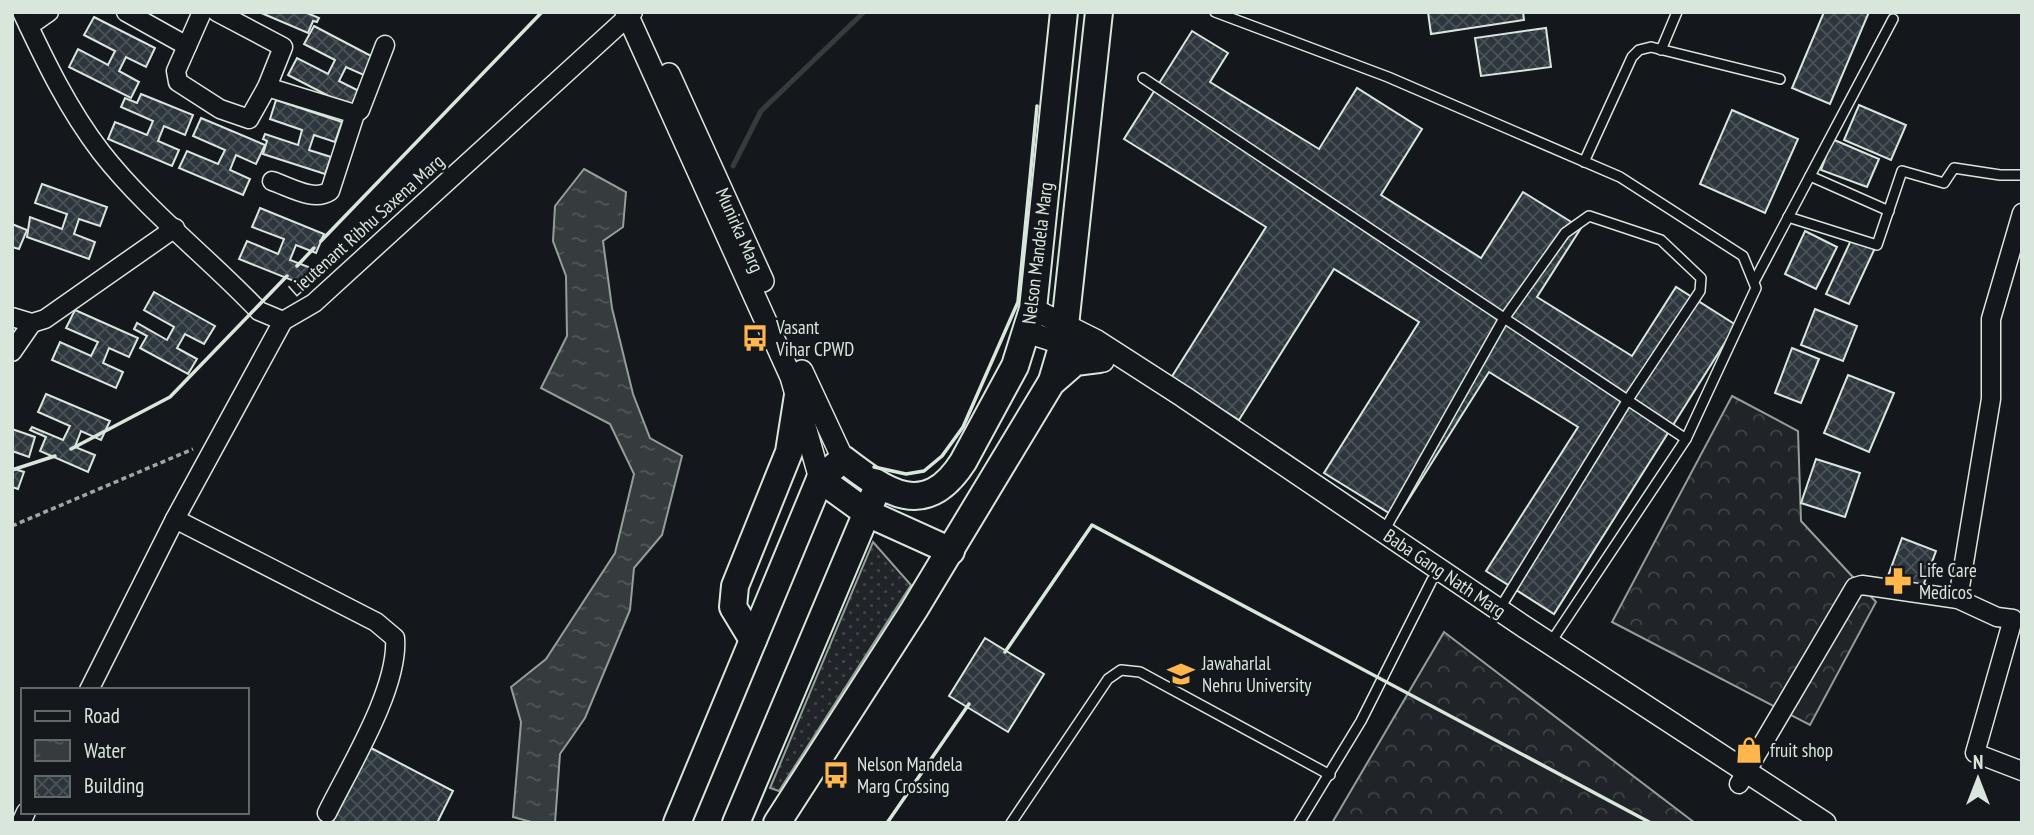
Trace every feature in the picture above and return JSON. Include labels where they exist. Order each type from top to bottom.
[{"type":"main road","name":"Nelson Mandela Marg","points":[[839,455],[878,486],[909,497],[923,497],[935,491],[956,473],[994,408],[1030,320],[1064,12]]},
{"type":"main road","name":"Nelson Mandela Marg","points":[[1051,383],[1064,334],[1099,12]]},
{"type":"main road","points":[[776,823],[951,551],[1051,383],[1075,362],[1099,359]]},
{"type":"main road","points":[[753,640],[733,607],[735,586],[789,452],[799,402]]},
{"type":"main road","points":[[680,813],[820,479],[839,455]]},
{"type":"main road","points":[[820,479],[867,513],[951,551]]},
{"type":"main road","points":[[736,823],[878,486]]},
{"type":"street","points":[[50,12],[25,19],[70,109],[101,153],[139,196],[259,312],[283,321]]},
{"type":"street","points":[[126,12],[187,46]]},
{"type":"street","points":[[202,12],[176,71],[178,82],[220,109],[244,119],[253,117],[283,47],[217,12]]},
{"type":"street","name":"Lieutenant Ribhu Saxena Marg","points":[[90,688],[175,520],[283,321],[314,303],[631,13]]},
{"type":"street","name":"Munirka Marg","points":[[631,13],[799,402],[820,479]]},
{"type":"street","name":"Munirka Marg","points":[[631,13],[740,228],[839,455]]},
{"type":"street","points":[[272,181],[314,196],[323,196],[330,191],[355,114],[385,45]]},
{"type":"street","points":[[267,87],[355,114]]},
{"type":"street","points":[[1958,599],[1991,399],[1990,320],[2022,213]]},
{"type":"street","points":[[12,317],[32,323],[45,319],[174,228]]},
{"type":"street","points":[[1030,320],[1064,334]]},
{"type":"street","points":[[12,352],[32,323]]},
{"type":"street","name":"Baba Gang Nath Marg","points":[[1064,334],[1432,580],[1549,649]]},
{"type":"street","name":"Baba Gang Nath Marg","points":[[1064,334],[1184,397],[1384,531],[1549,649],[1743,778],[1825,823]]},
{"type":"street","points":[[175,520],[376,622],[395,638],[396,651],[389,684],[327,813]]},
{"type":"street","points":[[1743,778],[1858,585],[1958,599],[1997,617],[2012,619],[1975,753],[2022,771]]},
{"type":"street","name":"Baba Gang Nath Marg","points":[[1743,778],[1798,823]]},
{"type":"lane","points":[[1215,12],[1388,77],[1620,177],[1743,256],[1756,288],[1686,439],[1549,649]]},
{"type":"lane","points":[[1661,50],[1677,12]]},
{"type":"lane","points":[[1755,280],[1893,19]]},
{"type":"lane","points":[[1584,162],[1632,57],[1645,47],[1780,79]]},
{"type":"lane","points":[[1143,78],[1503,320],[1686,439]]},
{"type":"lane","points":[[1788,217],[1877,245],[1902,172],[1944,183],[1954,168],[2000,175],[2022,174]]},
{"type":"lane","points":[[1810,176],[1889,211]]},
{"type":"lane","points":[[1384,531],[1503,320],[1565,233],[1590,216],[1661,240],[1701,278],[1700,291],[1627,401],[1505,600]]},
{"type":"lane","points":[[1300,823],[1330,775],[1432,580]]},
{"type":"lane","points":[[1011,823],[1108,679],[1121,670],[1140,672],[1330,775]]},
{"type":"path","points":[[12,526],[127,480],[220,436]]},
{"type":"green space","points":[[1732,396],[1798,431],[1801,521],[1876,602],[1810,725],[1612,622]]},
{"type":"green space","points":[[873,542],[911,585],[779,791],[770,788]]},
{"type":"green space","points":[[1444,632],[1695,823],[1332,823]]},
{"type":"water","points":[[584,169],[626,192],[623,227],[603,241],[612,308],[633,394],[650,438],[682,456],[662,535],[634,568],[630,610],[585,718],[560,754],[555,823],[535,823],[513,817],[521,722],[511,687],[546,659],[615,553],[634,474],[610,424],[541,388],[567,336],[566,276],[553,241],[555,206]]},
{"type":"building","points":[[259,12],[305,12],[319,18],[317,22],[313,21],[308,33]]},
{"type":"building","points":[[1428,12],[1523,12],[1524,20],[1431,34]]},
{"type":"building","points":[[1824,12],[1869,12],[1830,104],[1792,88]]},
{"type":"building","points":[[94,17],[155,48],[146,67],[126,57],[119,71],[139,82],[131,98],[69,67],[78,49],[108,65],[115,51],[84,35]]},
{"type":"building","points":[[314,26],[375,58],[366,76],[346,67],[339,81],[359,91],[350,107],[288,75],[297,58],[328,74],[335,60],[304,44]]},
{"type":"building","points":[[1546,28],[1551,67],[1481,76],[1475,38]]},
{"type":"building","points":[[1192,31],[1228,53],[1210,82],[1319,149],[1357,88],[1422,129],[1381,195],[1481,258],[1523,192],[1581,228],[1537,297],[1632,356],[1676,287],[1736,325],[1554,614],[1486,571],[1578,427],[1489,372],[1397,518],[1324,473],[1419,322],[1334,269],[1239,420],[1171,378],[1266,227],[1124,139]]},
{"type":"building","points":[[141,94],[193,115],[185,135],[164,126],[158,141],[179,150],[172,166],[108,139],[115,122],[147,135],[153,121],[121,107],[125,98],[137,103]]},
{"type":"building","points":[[276,100],[342,122],[335,142],[314,135],[309,150],[331,157],[325,174],[263,154],[267,141],[263,139],[265,134],[298,145],[302,130],[270,119]]},
{"type":"building","points":[[1859,105],[1906,125],[1891,160],[1844,140]]},
{"type":"building","points":[[1732,110],[1798,139],[1765,213],[1700,184]]},
{"type":"building","points":[[201,118],[265,145],[256,164],[236,155],[230,170],[250,179],[243,195],[179,168],[187,151],[218,164],[225,150],[193,136]]},
{"type":"building","points":[[1832,139],[1879,159],[1867,187],[1821,170]]},
{"type":"building","points":[[42,184],[107,207],[100,226],[79,219],[74,234],[95,242],[89,259],[27,237],[30,217],[62,229],[67,214],[35,203]]},
{"type":"building","points":[[260,208],[324,234],[316,253],[296,245],[290,260],[311,268],[304,285],[239,259],[247,241],[278,254],[284,239],[252,227]]},
{"type":"building","points":[[12,224],[27,230],[19,249],[12,247]]},
{"type":"building","points":[[1805,231],[1837,247],[1816,289],[1785,274]]},
{"type":"building","points":[[1852,238],[1875,248],[1849,304],[1826,294]]},
{"type":"building","points":[[154,292],[215,326],[204,344],[185,334],[177,348],[197,359],[188,374],[140,348],[147,336],[134,329],[137,323],[167,340],[174,327],[144,310]]},
{"type":"building","points":[[1815,309],[1857,326],[1843,361],[1801,345]]},
{"type":"building","points":[[75,310],[138,338],[129,357],[109,348],[103,363],[123,372],[116,388],[52,360],[60,342],[91,356],[98,342],[66,328]]},
{"type":"building","points":[[1792,348],[1819,359],[1801,403],[1775,393]]},
{"type":"building","points":[[1848,375],[1894,393],[1869,452],[1824,433]]},
{"type":"building","points":[[46,394],[110,421],[101,440],[81,431],[75,447],[95,455],[88,472],[40,451],[46,437],[30,430],[32,427],[63,440],[70,426],[38,412]]},
{"type":"building","points":[[12,429],[35,437],[29,457],[12,451]]},
{"type":"building","points":[[1816,459],[1860,473],[1845,517],[1801,503]]},
{"type":"building","points":[[12,468],[24,472],[18,489],[12,487]]},
{"type":"building","points":[[1902,538],[1936,551],[1922,589],[1888,576]]},
{"type":"building","points":[[985,638],[1044,674],[1008,732],[949,696]]},
{"type":"building","points":[[371,748],[453,791],[437,823],[332,823]]},
{"type":"waterway","points":[[733,166],[761,111],[864,12]]},
{"type":"wall","points":[[321,241],[542,12]]},
{"type":"wall","points":[[874,467],[906,474],[924,471],[942,456],[963,427],[1018,302],[1037,106]]},
{"type":"wall","points":[[297,266],[314,248]]},
{"type":"wall","points":[[71,449],[170,397],[287,276]]},
{"type":"wall","points":[[12,470],[55,456]]},
{"type":"wall","points":[[1005,652],[1092,525],[1651,823]]},
{"type":"wall","points":[[887,823],[969,704]]},
{"type":"place","name":"Vasant Vihar CPWD","points":[[755,338]]},
{"type":"place","name":"Life Care Medicos","points":[[1898,581]]},
{"type":"place","name":"Jawaharlal Nehru University","points":[[1181,674]]},
{"type":"place","name":"fruit shop","points":[[1749,750]]},
{"type":"place","name":"Nelson Mandela Marg Crossing","points":[[836,775]]}]
